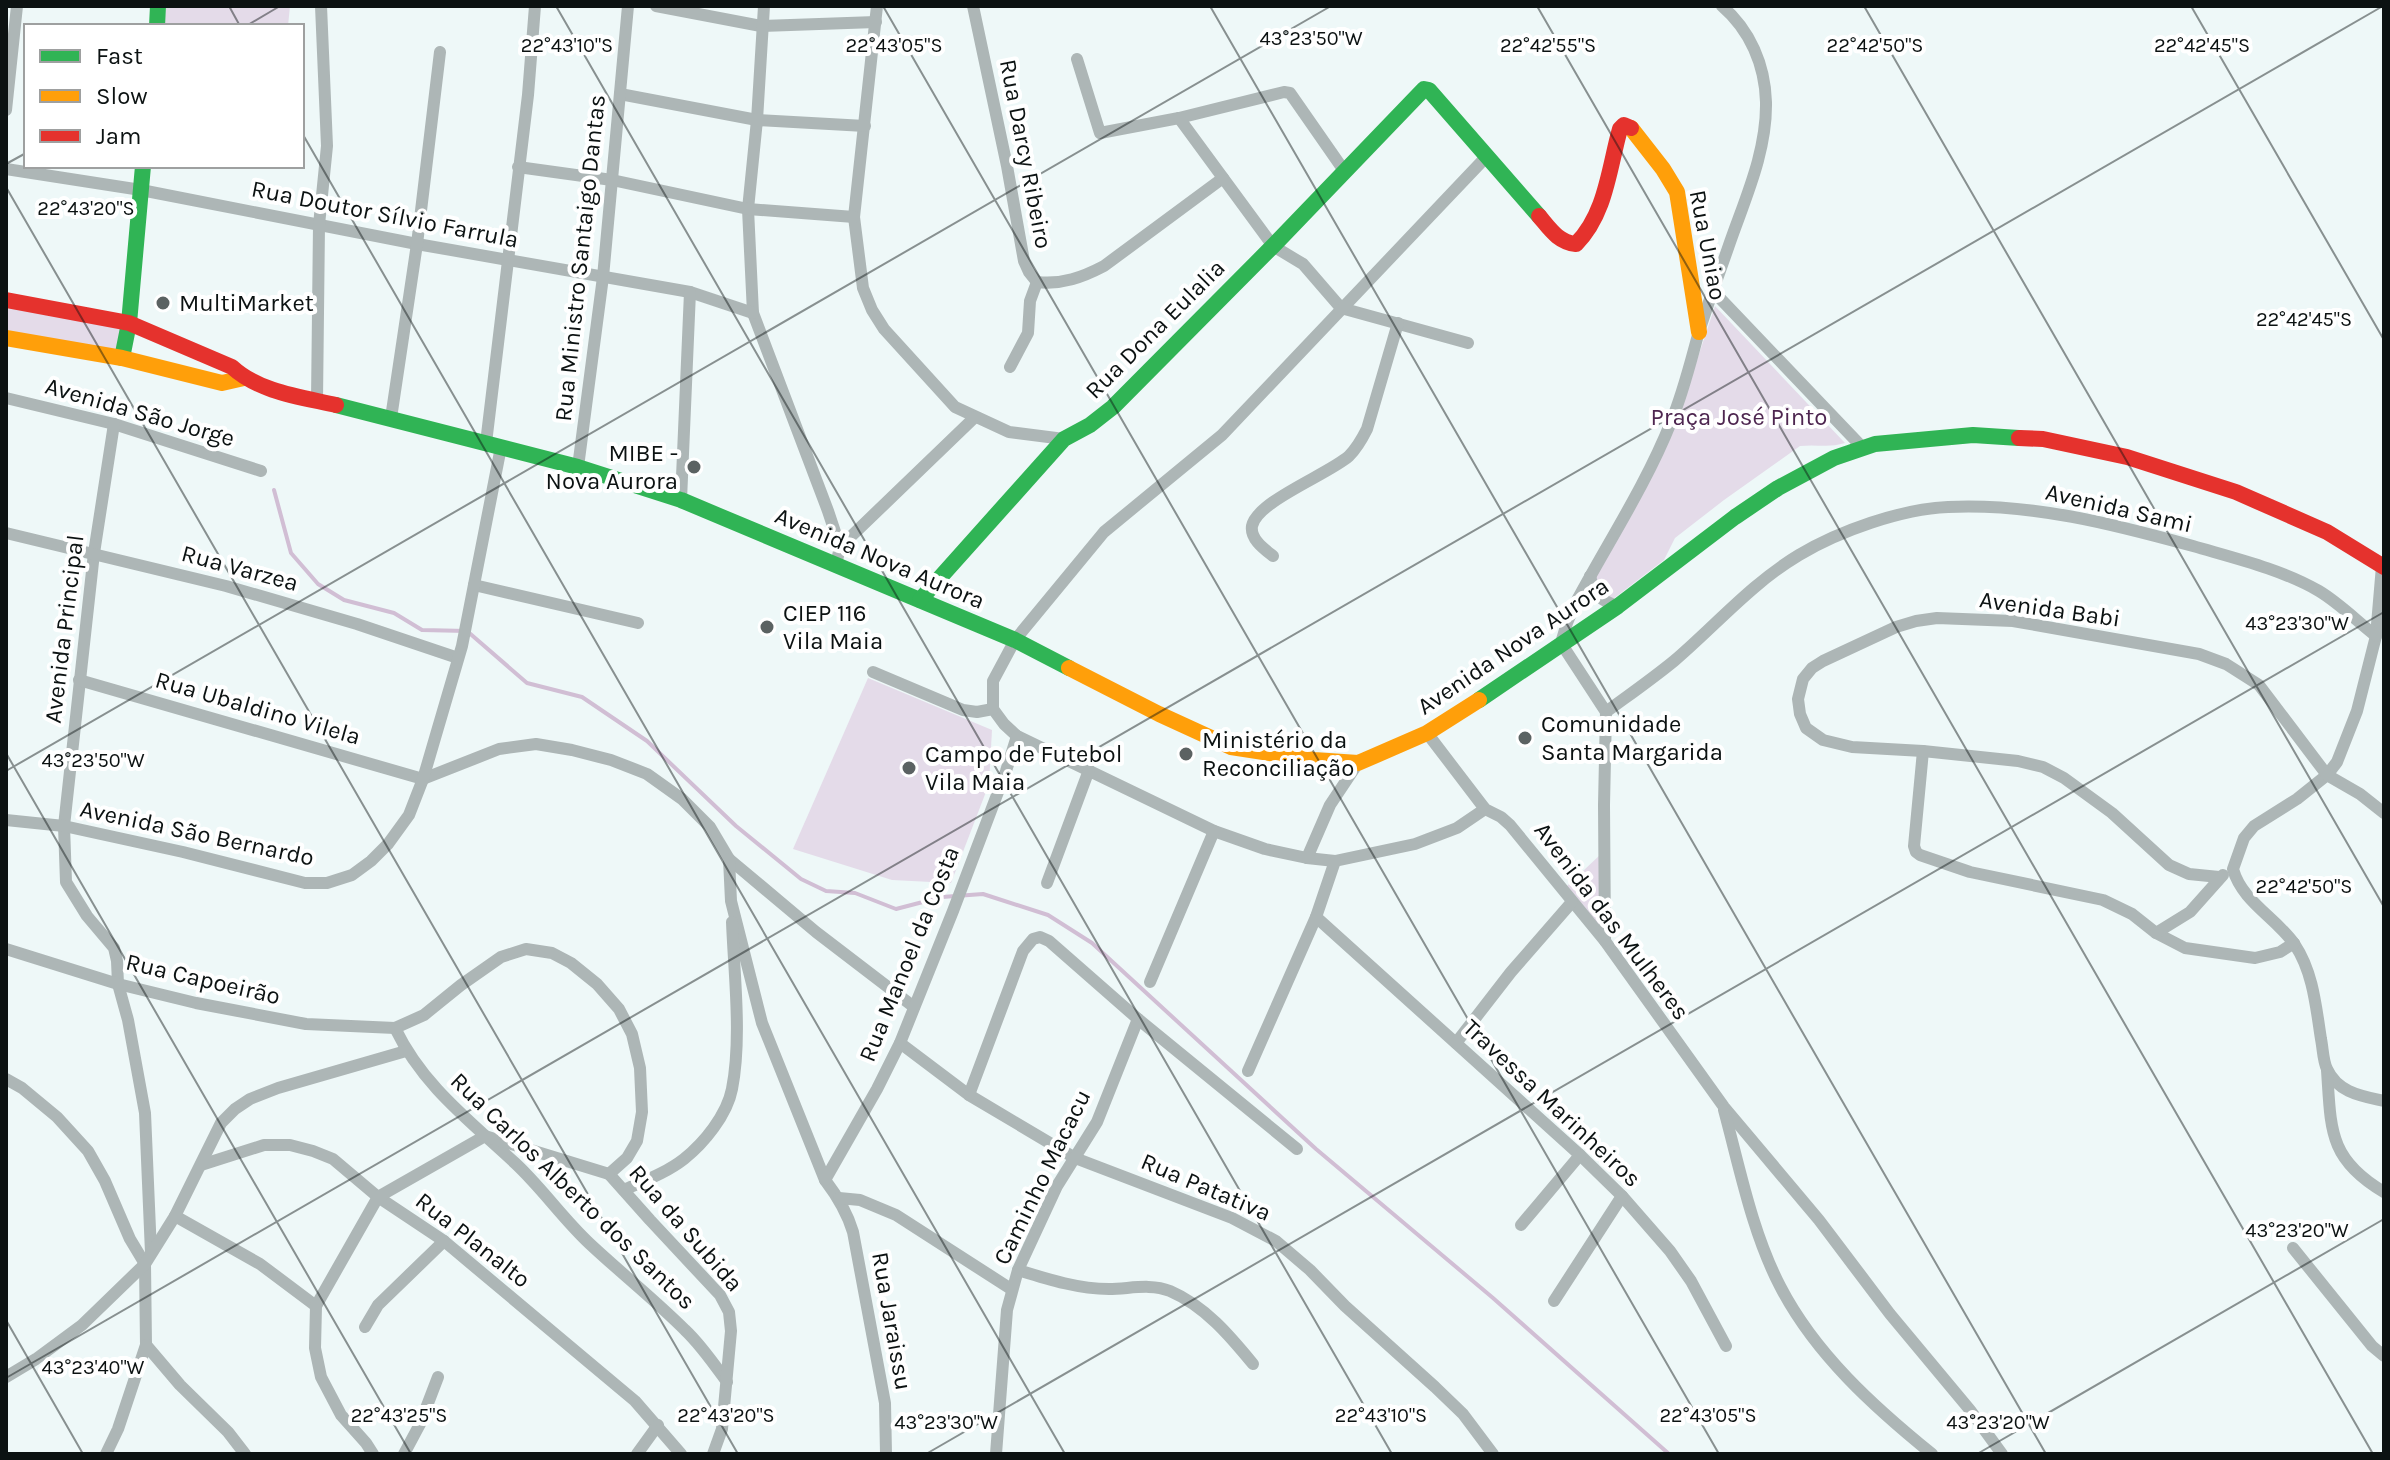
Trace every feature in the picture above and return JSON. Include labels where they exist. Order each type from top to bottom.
[{"type":"street","points":[[6,110],[17,6]]},
{"type":"street","points":[[317,400],[319,225],[327,146],[321,6]]},
{"type":"street","name":"Avenida São Bernardo","points":[[6,820],[64,826],[183,852],[284,879],[327,883],[352,875],[371,861],[409,815],[423,779],[460,652],[474,585],[494,445],[535,6]]},
{"type":"street","name":"Rua Ministro Santaigo Dantas","points":[[578,467],[603,277],[628,6]]},
{"type":"street","points":[[656,6],[761,26],[876,22]]},
{"type":"street","points":[[764,6],[748,209],[753,313],[840,547],[836,565]]},
{"type":"street","points":[[877,6],[854,217],[863,288],[872,310],[884,329],[955,407],[1009,432],[1064,439]]},
{"type":"street","name":"Rua Darcy Ribeiro","points":[[973,6],[1024,261],[1037,282],[1070,281],[1104,266],[1223,178]]},
{"type":"street","points":[[1605,941],[1603,821],[1606,712],[1561,643],[1567,623],[1590,576],[1656,457],[1684,388],[1699,332],[1764,141],[1766,100],[1761,67],[1751,41],[1736,18],[1722,6]]},
{"type":"street","points":[[391,418],[417,244],[440,52]]},
{"type":"street","points":[[1077,59],[1100,133],[1286,92],[1290,93],[1345,172]]},
{"type":"street","name":"Rua Dona Eulalia","points":[[920,600],[1064,439],[1090,425],[1113,407],[1424,89],[1429,90],[1488,155]]},
{"type":"street","points":[[620,94],[757,120],[865,126]]},
{"type":"street","points":[[1179,118],[1273,246],[1303,264],[1341,308],[1468,343]]},
{"type":"street","name":"Rua Uniao","points":[[1488,155],[1557,237],[1566,243],[1576,244],[1589,232],[1620,129],[1628,125],[1677,192],[1699,332]]},
{"type":"street","points":[[1485,809],[1437,837],[1335,861],[1265,849],[1214,831],[1017,736],[993,709],[993,681],[1015,640],[1104,532],[1222,435],[1488,155]]},
{"type":"street","points":[[518,167],[612,180],[748,209],[854,217]]},
{"type":"street","points":[[122,358],[129,323],[143,168]]},
{"type":"street","name":"Rua Doutor Sílvio Farrula","points":[[6,169],[141,190],[417,244],[690,292],[753,313]]},
{"type":"street","points":[[1010,367],[1028,333],[1030,301],[1037,282]]},
{"type":"street","points":[[1713,291],[1862,447]]},
{"type":"street","points":[[681,500],[690,292]]},
{"type":"street","name":"Avenida Nova Aurora","points":[[6,300],[129,323],[232,367],[244,378],[284,393],[578,467],[681,500],[1015,640],[1231,747],[1314,760],[1358,763],[1427,733],[1618,606],[1767,495],[1819,466],[1875,444],[1973,435],[2043,439],[2127,457],[2236,492],[2284,512],[2327,532],[2383,567]]},
{"type":"street","points":[[1273,556],[1253,535],[1255,520],[1278,499],[1342,461],[1360,442],[1367,429],[1398,323]]},
{"type":"street","name":"Avenida Nova Aurora","points":[[6,338],[122,358],[227,384],[244,378]]},
{"type":"street","name":"Avenida São Jorge","points":[[6,398],[114,424],[261,471]]},
{"type":"street","points":[[840,547],[975,417]]},
{"type":"street","name":"Avenida Principal","points":[[106,1454],[118,1429],[146,1345],[145,1113],[128,1020],[118,984],[114,948],[87,916],[66,882],[64,826],[94,553],[114,424]]},
{"type":"street","name":"Avenida Sami","points":[[1606,712],[1673,661],[1746,595],[1798,555],[1852,529],[1899,515],[1947,507],[2053,513],[2115,524],[2213,552],[2273,571],[2319,592],[2376,636]]},
{"type":"street","name":"Rua Varzea","points":[[6,533],[226,586],[460,652]]},
{"type":"street","points":[[2156,933],[2190,912],[2219,877],[2233,869],[2244,838],[2254,826],[2297,799],[2327,775],[2337,762],[2357,711],[2376,636],[2383,567]]},
{"type":"street","points":[[1590,576],[1598,598],[1618,606]]},
{"type":"street","points":[[474,585],[638,623]]},
{"type":"street","name":"Avenida Babi","points":[[2219,877],[2189,874],[2169,865],[2112,813],[2064,778],[2043,767],[2018,761],[1923,751],[1852,747],[1823,740],[1806,728],[1800,714],[1798,699],[1803,679],[1823,661],[1896,627],[1937,618],[2013,621],[2199,654],[2226,664],[2259,685],[2327,775]]},
{"type":"street","points":[[873,672],[963,710],[977,712],[993,709]]},
{"type":"street","name":"Rua Ubaldino Vilela","points":[[79,680],[423,779]]},
{"type":"street","name":"Avenida das Mulheres","points":[[1427,733],[1485,809],[1510,825],[1605,941],[1724,1107],[1819,1220],[2002,1454]]},
{"type":"street","name":"Rua Manoel da Costa","points":[[825,1180],[900,1043],[953,911],[1017,736]]},
{"type":"street","points":[[423,779],[499,749],[536,744],[611,760],[647,774],[682,799],[710,827],[729,859],[816,932],[914,1007]]},
{"type":"street","points":[[1923,751],[1914,846],[1916,852],[1970,872],[2087,896],[2120,907],[2156,933],[2185,948],[2237,956],[2269,956],[2294,943]]},
{"type":"street","points":[[1307,858],[1330,805],[1358,763]]},
{"type":"street","points":[[1047,883],[1089,770]]},
{"type":"street","points":[[2327,775],[2360,794],[2384,813]]},
{"type":"street","points":[[1150,982],[1214,831]]},
{"type":"street","points":[[624,1190],[686,1158],[713,1127],[732,1091],[736,1046],[729,859]]},
{"type":"street","points":[[1248,1071],[1316,917],[1335,861]]},
{"type":"street","points":[[2233,869],[2241,887],[2294,943],[2304,960],[2313,988],[2336,1142],[2347,1163],[2384,1192]]},
{"type":"street","name":"Rua Jaraissu","points":[[731,901],[762,1023],[825,1180],[839,1198],[853,1232],[885,1403],[886,1454]]},
{"type":"street","points":[[1456,1043],[1511,972],[1572,902]]},
{"type":"street","name":"Travessa Marinheiros","points":[[1316,917],[1622,1196],[1670,1251],[1691,1281],[1726,1346]]},
{"type":"street","points":[[969,1095],[1023,951],[1033,939],[1040,937],[1049,941],[1138,1019],[1297,1149]]},
{"type":"street","name":"Rua Capoeirão","points":[[6,949],[118,984],[196,1003],[306,1024],[395,1028]]},
{"type":"street","points":[[373,1454],[341,1415],[321,1377],[315,1348],[316,1306],[378,1197],[485,1136],[609,1174],[627,1158],[637,1141],[642,1112],[640,1068],[632,1034],[619,1009],[597,984],[571,963],[552,953],[526,949],[501,957],[424,1015],[395,1028]]},
{"type":"street","name":"Caminho Macacu","points":[[996,1454],[1011,1289],[1057,1186],[1097,1122],[1138,1019]]},
{"type":"street","name":"Rua Carlos Alberto dos Santos","points":[[395,1028],[406,1051],[452,1107],[518,1166],[591,1245],[684,1329],[701,1346],[727,1382]]},
{"type":"street","name":"Rua Patativa","points":[[900,1043],[969,1095],[1075,1158],[1232,1218],[1276,1241],[1463,1414],[1493,1454]]},
{"type":"street","points":[[6,1377],[82,1325],[148,1258],[175,1216],[221,1123],[235,1109],[250,1099],[278,1088],[406,1051]]},
{"type":"street","points":[[2327,1070],[2341,1087],[2384,1101]]},
{"type":"street","points":[[6,1079],[57,1117],[88,1151],[105,1181],[130,1239],[148,1258]]},
{"type":"street","name":"Avenida das Mulheres","points":[[1724,1107],[1766,1255],[1793,1308],[1864,1396],[1932,1454]]},
{"type":"street","name":"Rua Planalto","points":[[201,1165],[264,1145],[290,1145],[333,1159],[378,1197],[444,1241],[635,1401],[681,1454]]},
{"type":"street","points":[[1521,1225],[1580,1155]]},
{"type":"street","name":"Rua da Subida","points":[[609,1174],[720,1295],[729,1312],[731,1331],[722,1429],[713,1454]]},
{"type":"street","points":[[1554,1301],[1622,1196]]},
{"type":"street","name":"Rua Jaraissu","points":[[839,1198],[860,1200],[896,1215],[1011,1289]]},
{"type":"street","points":[[175,1216],[260,1264],[316,1306]]},
{"type":"street","points":[[365,1327],[388,1294],[444,1241]]},
{"type":"street","points":[[2293,1248],[2372,1346],[2384,1356]]},
{"type":"street","points":[[1018,1270],[1052,1280],[1108,1289],[1152,1287],[1170,1291],[1220,1325],[1253,1364]]},
{"type":"street","points":[[146,1345],[245,1454]]},
{"type":"street","points":[[404,1454],[420,1424],[438,1377]]},
{"type":"street","points":[[637,1454],[658,1425]]},
{"type":"green space","points":[[166,6],[290,6],[288,24],[164,24]]},
{"type":"green space","points":[[6,300],[129,323],[122,358],[6,338]]},
{"type":"green space","name":"Praça José Pinto","points":[[1715,306],[1845,443],[1800,446],[1675,538],[1664,560],[1613,599],[1602,596],[1595,575],[1680,411]]},
{"type":"green space","name":"Campo de Futebol Vila Maia","points":[[868,678],[992,730],[989,784],[951,883],[892,880],[793,849]]},
{"type":"green space","points":[[1600,855],[1600,930],[1566,887]]},
{"type":"waterway","points":[[274,490],[291,553],[318,584],[344,600],[394,613],[422,630],[467,631],[527,683],[582,697],[647,741],[736,826],[801,879],[826,891],[855,893],[896,909],[942,897],[983,894],[1048,915],[1092,943],[1316,1149],[1493,1298],[1669,1454]]},
{"type":"traffic: fast","points":[[157,24],[158,6]]},
{"type":"traffic: fast","points":[[920,600],[1064,439],[1090,425],[1113,407],[1424,89],[1429,90],[1539,216]]},
{"type":"traffic: fast","points":[[122,358],[129,323],[143,168]]},
{"type":"traffic: fast","points":[[336,405],[578,467],[681,500],[1015,640],[1069,668]]},
{"type":"traffic: fast","points":[[1479,700],[1618,606],[1735,517],[1778,488],[1834,458],[1875,444],[1973,435],[2019,438]]},
{"type":"traffic: slow","points":[[1631,128],[1677,192],[1699,332]]},
{"type":"traffic: slow","points":[[6,338],[122,358],[222,383],[244,378]]},
{"type":"traffic: slow","points":[[1069,668],[1231,747],[1314,760],[1358,763],[1427,733],[1479,700]]},
{"type":"traffic: jam","points":[[1539,216],[1559,238],[1576,244],[1600,205],[1620,129],[1624,125],[1631,128]]},
{"type":"traffic: jam","points":[[6,300],[129,323],[232,367],[268,388],[336,405]]},
{"type":"traffic: jam","points":[[2019,438],[2043,439],[2127,457],[2236,492],[2327,532],[2384,567]]},
{"type":"place","name":"MultiMarket","points":[[163,303]]},
{"type":"place","name":"MIBE - Nova Aurora","points":[[694,467]]},
{"type":"place","name":"CIEP 116 Vila Maia","points":[[767,627]]},
{"type":"place","name":"Comunidade Santa Margarida","points":[[1525,738]]},
{"type":"place","name":"Ministério da Reconciliação","points":[[1186,754]]},
{"type":"place","name":"Campo de Futebol Vila Maia","points":[[909,768]]}]
